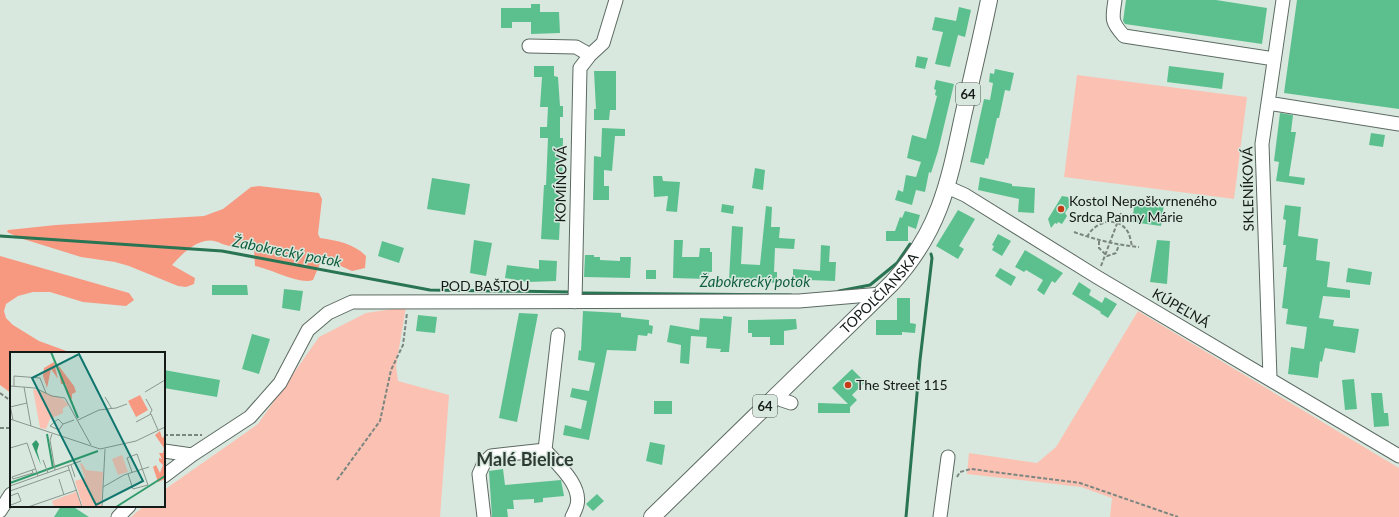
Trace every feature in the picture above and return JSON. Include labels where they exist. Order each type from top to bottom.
[{"type":"main road","name":"TOPOĽČIANSKA","points":[[652,517],[776,394],[881,294],[904,270],[920,248],[935,220],[947,187],[989,0]]},
{"type":"street","points":[[529,46],[576,46],[590,55],[603,43],[616,0]]},
{"type":"street","points":[[1115,0],[1112,17],[1114,25],[1124,36],[1274,59]]},
{"type":"street","name":"SKLENÍKOVÁ","points":[[1270,378],[1262,144],[1283,0]]},
{"type":"street","name":"KOMÍNOVÁ","points":[[575,302],[580,68],[590,55]]},
{"type":"street","points":[[1268,103],[1399,124]]},
{"type":"street","name":"KÚPEĽNÁ","points":[[947,187],[965,195],[1097,276],[1399,456]]},
{"type":"street","name":"POD BAŠTOU","points":[[165,475],[192,454],[250,417],[280,383],[308,330],[328,313],[352,302],[799,301],[881,294]]},
{"type":"street","points":[[558,335],[545,450],[571,482],[577,494],[577,505],[572,517]]},
{"type":"street","points":[[776,394],[782,400],[791,403]]},
{"type":"street","points":[[484,517],[479,474],[484,462],[491,456],[545,450]]},
{"type":"street","points":[[165,451],[192,454]]},
{"type":"street","points":[[940,517],[948,457]]},
{"type":"street","points":[[0,511],[10,496]]},
{"type":"street","points":[[118,517],[128,507]]},
{"type":"path","points":[[1097,276],[1121,213]]},
{"type":"path","points":[[1087,237],[1094,226],[1102,222],[1117,223],[1128,233],[1132,246]]},
{"type":"path","points":[[1074,232],[1099,241],[1110,241],[1119,245],[1139,247]]},
{"type":"path","points":[[1099,241],[1099,248],[1105,255],[1112,255],[1116,253],[1119,245]]},
{"type":"path","points":[[337,480],[380,421],[391,370],[403,345],[408,302]]},
{"type":"path","points":[[0,393],[10,399]]},
{"type":"path","points":[[165,435],[221,435]]},
{"type":"path","points":[[955,482],[960,472],[971,469],[1080,483],[1178,517]]},
{"type":"shaded area","points":[[1077,75],[1247,97],[1234,199],[1064,177]]},
{"type":"shaded area","points":[[259,186],[319,193],[322,199],[318,234],[320,238],[350,245],[356,248],[366,256],[365,268],[352,271],[325,259],[321,261],[313,280],[307,281],[293,279],[255,266],[254,247],[250,239],[236,246],[225,245],[211,240],[200,242],[191,247],[172,265],[195,278],[194,284],[186,287],[178,286],[129,266],[115,262],[81,257],[20,238],[7,232],[8,230],[56,225],[204,216],[223,209],[251,187]]},
{"type":"shaded area","points":[[0,256],[129,293],[134,300],[126,306],[83,302],[50,292],[33,292],[18,296],[6,304],[4,311],[6,318],[13,325],[39,341],[69,352],[10,352],[10,392],[0,385]]},
{"type":"shaded area","points":[[406,307],[396,366],[398,381],[449,395],[440,517],[131,517],[143,507],[165,507],[165,489],[258,424],[319,337],[366,313]]},
{"type":"shaded area","points":[[1138,311],[1399,468],[1399,517],[1110,517],[1112,498],[1081,487],[967,474],[969,453],[1037,463],[1056,447]]},
{"type":"building","points":[[1126,0],[1216,0],[1267,8],[1262,44],[1125,24],[1123,21]]},
{"type":"building","points":[[1297,0],[1399,0],[1399,109],[1284,93]]},
{"type":"building","points":[[531,4],[540,4],[540,12],[559,12],[560,33],[531,34],[531,22],[512,22],[512,28],[501,28],[501,8],[531,8]]},
{"type":"building","points":[[959,7],[971,10],[965,37],[958,35],[950,67],[935,64],[943,32],[932,30],[935,17],[956,21]]},
{"type":"building","points":[[917,56],[928,58],[925,69],[915,67]]},
{"type":"building","points":[[534,66],[554,66],[554,76],[558,77],[560,106],[563,106],[563,117],[560,117],[560,138],[563,138],[562,191],[559,191],[559,240],[541,239],[544,185],[546,185],[548,138],[540,138],[540,127],[547,127],[548,107],[540,107],[542,77],[534,77]]},
{"type":"building","points":[[1169,66],[1224,73],[1222,89],[1167,82]]},
{"type":"building","points":[[995,69],[1014,73],[1010,91],[1005,90],[988,159],[986,158],[984,165],[970,162],[984,99],[990,100],[993,83],[989,82],[990,73],[994,74]]},
{"type":"building","points":[[594,71],[616,71],[616,110],[610,110],[609,120],[594,120],[594,109],[596,109]]},
{"type":"building","points":[[936,80],[954,84],[938,151],[931,173],[929,172],[925,192],[916,190],[912,205],[895,200],[898,190],[903,192],[906,175],[916,177],[921,162],[907,158],[912,135],[926,139],[937,96],[935,95],[936,90],[934,89]]},
{"type":"building","points":[[1280,113],[1293,115],[1291,132],[1296,132],[1289,176],[1305,178],[1304,185],[1276,181],[1279,162],[1274,161]]},
{"type":"building","points":[[602,128],[625,129],[625,136],[615,136],[612,171],[604,170],[604,186],[609,186],[609,200],[593,200],[594,156],[601,157]]},
{"type":"building","points":[[1371,133],[1385,135],[1383,147],[1369,145]]},
{"type":"building","points":[[755,168],[765,170],[763,190],[752,188]]},
{"type":"building","points":[[653,176],[662,176],[663,181],[680,182],[677,212],[666,211],[668,196],[654,197]]},
{"type":"building","points":[[980,177],[1012,184],[1012,186],[1035,188],[1034,213],[1018,212],[1019,199],[978,190]]},
{"type":"building","points":[[432,178],[470,184],[465,215],[427,209]]},
{"type":"building","name":"Kostol Nepoškvrneného Srdca Panny Márie","points":[[1062,196],[1068,197],[1071,204],[1065,213],[1067,216],[1062,224],[1058,222],[1057,224],[1055,223],[1051,228],[1048,219]]},
{"type":"building","points":[[1135,200],[1164,204],[1161,226],[1132,222]]},
{"type":"building","points":[[722,204],[734,206],[733,214],[721,212]]},
{"type":"building","points":[[1285,205],[1301,207],[1298,236],[1318,239],[1316,260],[1330,262],[1327,287],[1350,290],[1350,298],[1323,296],[1319,318],[1334,320],[1333,326],[1359,329],[1355,353],[1325,348],[1322,362],[1320,361],[1318,378],[1288,374],[1291,347],[1304,349],[1307,327],[1286,324],[1288,309],[1282,308],[1287,267],[1283,267],[1286,245],[1283,245],[1286,220],[1283,219]]},
{"type":"building","points":[[766,206],[772,207],[771,227],[780,227],[779,238],[795,239],[794,249],[775,248],[774,272],[777,272],[777,283],[729,280],[732,226],[743,227],[741,264],[760,265]]},
{"type":"building","points":[[958,210],[975,219],[959,246],[964,249],[958,259],[936,246]]},
{"type":"building","points":[[905,211],[920,215],[916,229],[908,226],[908,241],[886,241],[886,231],[895,231],[900,217],[902,218]]},
{"type":"building","points":[[998,234],[1011,241],[1002,256],[992,250],[994,246],[992,245]]},
{"type":"building","points":[[474,240],[492,243],[486,276],[470,273]]},
{"type":"building","points":[[674,240],[683,240],[682,257],[699,257],[700,248],[710,248],[710,252],[712,252],[712,272],[709,272],[709,279],[673,278]]},
{"type":"building","points":[[1157,240],[1170,241],[1167,284],[1150,282]]},
{"type":"building","points":[[382,241],[404,248],[399,263],[378,256]]},
{"type":"building","points":[[821,245],[830,246],[829,262],[836,262],[835,281],[808,280],[808,285],[793,284],[793,269],[820,271]]},
{"type":"building","points":[[1025,250],[1063,273],[1055,283],[1052,281],[1044,295],[1037,290],[1043,280],[1026,270],[1024,272],[1015,267]]},
{"type":"building","points":[[585,255],[600,257],[600,260],[620,261],[620,257],[631,257],[630,278],[584,277]]},
{"type":"building","points":[[539,260],[557,261],[556,281],[528,282],[505,278],[507,265],[539,269]]},
{"type":"building","points":[[1000,268],[1016,277],[1011,286],[995,276]]},
{"type":"building","points":[[1348,268],[1372,272],[1370,285],[1346,282]]},
{"type":"building","points":[[646,270],[656,270],[656,279],[646,279]]},
{"type":"building","points":[[1079,282],[1091,290],[1089,295],[1102,303],[1105,297],[1117,304],[1108,318],[1072,294]]},
{"type":"building","points":[[212,285],[247,285],[248,295],[212,295]]},
{"type":"building","points":[[284,289],[303,291],[300,311],[282,308]]},
{"type":"building","points":[[897,298],[910,298],[910,323],[916,324],[915,333],[902,332],[902,335],[876,335],[876,320],[897,320]]},
{"type":"building","points":[[583,311],[621,313],[621,317],[649,320],[649,325],[653,326],[652,334],[648,333],[647,336],[638,335],[636,351],[607,350],[589,440],[563,435],[565,425],[581,429],[587,401],[570,397],[572,388],[589,391],[595,363],[578,360],[579,350],[581,351]]},
{"type":"building","points":[[519,313],[538,314],[517,422],[499,418]]},
{"type":"building","points":[[418,315],[437,317],[435,333],[416,331]]},
{"type":"building","points":[[723,316],[732,317],[729,352],[720,352],[721,349],[706,348],[707,337],[691,336],[689,364],[680,363],[681,345],[667,342],[670,325],[699,330],[700,318],[723,319]]},
{"type":"building","points":[[796,319],[797,329],[784,331],[784,345],[770,345],[770,337],[752,337],[752,333],[748,333],[748,320]]},
{"type":"building","points":[[252,334],[270,339],[259,374],[242,369]]},
{"type":"building","name":"The Street 115","points":[[852,369],[865,382],[852,395],[857,400],[850,407],[850,413],[818,413],[818,403],[848,404],[832,388]]},
{"type":"building","points":[[165,370],[220,380],[217,397],[165,388]]},
{"type":"building","points":[[1354,379],[1357,409],[1345,410],[1342,380]]},
{"type":"building","points":[[1371,393],[1382,393],[1384,413],[1388,413],[1389,426],[1374,427]]},
{"type":"building","points":[[654,401],[672,401],[672,414],[654,414]]},
{"type":"building","points":[[650,442],[665,445],[662,465],[646,461]]},
{"type":"building","points":[[503,469],[505,485],[561,480],[564,496],[543,498],[543,502],[534,503],[534,499],[513,500],[514,509],[507,509],[508,517],[492,517],[489,471]]},
{"type":"building","points":[[597,494],[604,501],[593,511],[586,504]]},
{"type":"building","points":[[60,507],[74,507],[89,517],[54,517]]},
{"type":"waterway","name":"Žabokrecký potok","points":[[0,236],[222,251],[430,290],[570,292]]},
{"type":"waterway","name":"Žabokrecký potok","points":[[839,291],[870,285],[897,263],[910,244]]},
{"type":"waterway","name":"Žabokrecký potok","points":[[906,517],[920,360],[932,258],[931,254]]},
{"type":"waterway","name":"Žabokrecký potok","points":[[581,293],[791,295]]},
{"type":"place","name":"Kostol Nepoškvrneného Srdca Panny Márie","points":[[1061,209]]},
{"type":"place","name":"The Street 115","points":[[848,385]]},
{"type":"district","name":"Malé Bielice","points":[[525,460]]}]
